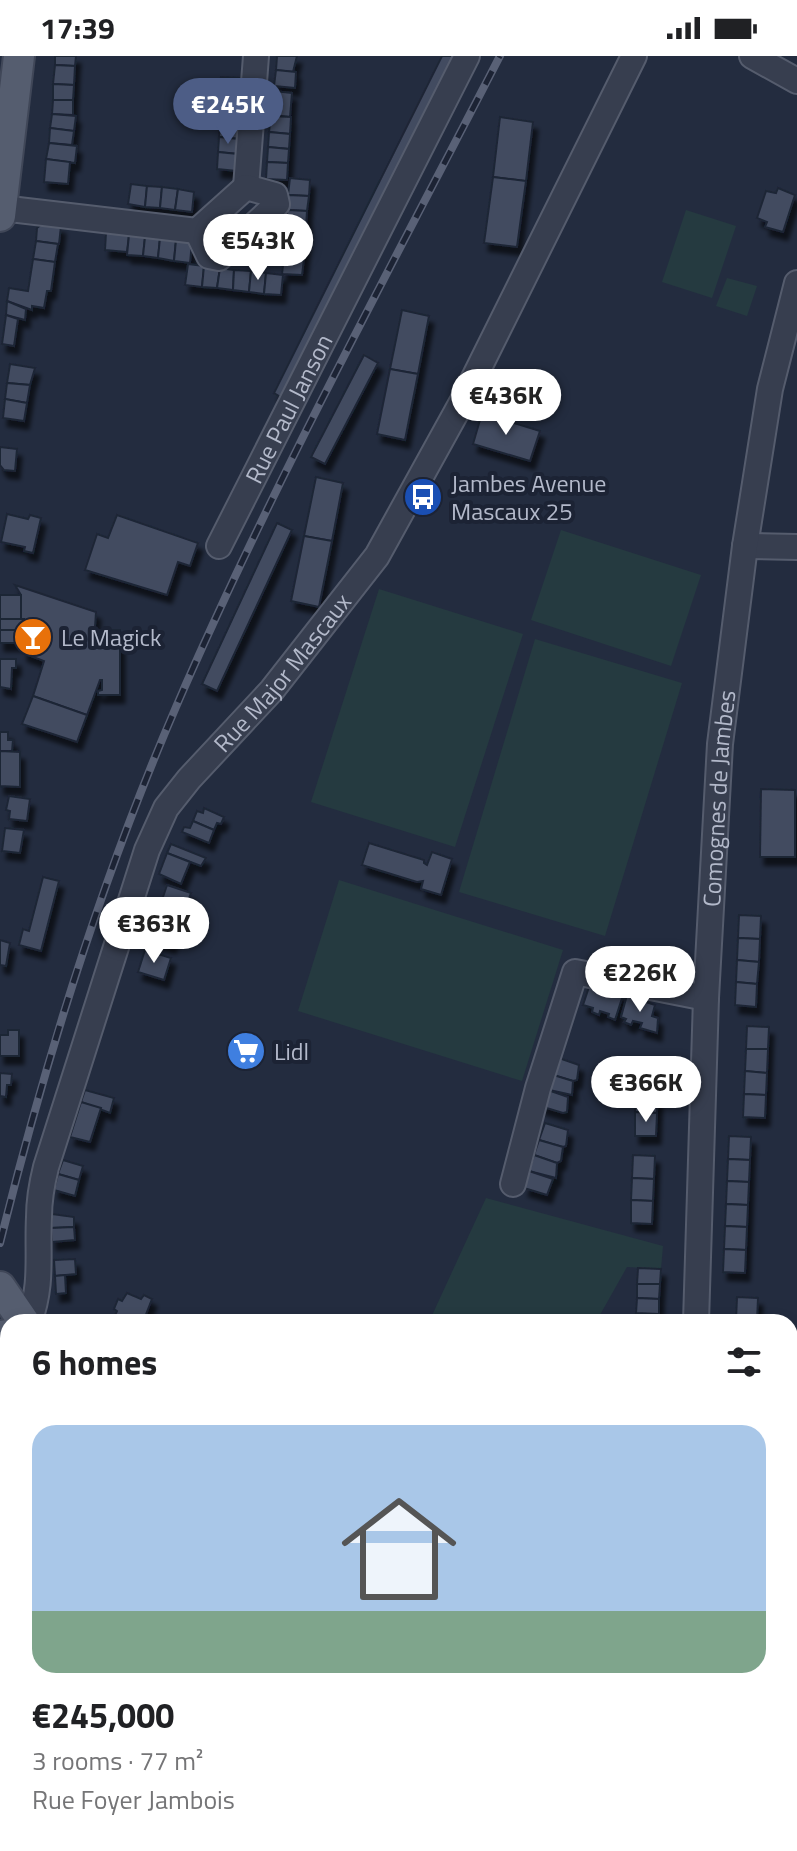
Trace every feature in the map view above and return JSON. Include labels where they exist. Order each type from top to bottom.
[{"type":"main road","points":[[1,212],[19,56]]},
{"type":"main road","points":[[0,1287],[20,1314]]},
{"type":"street","points":[[1,212],[197,231],[246,187],[256,56]]},
{"type":"street","name":"Rue Paul Janson","points":[[219,546],[467,56]]},
{"type":"street","name":"Rue Major Mascaux","points":[[30,1314],[37,1300],[40,1274],[39,1217],[46,1167],[147,850],[166,808],[272,690],[377,556],[462,402],[634,56]]},
{"type":"street","points":[[752,56],[797,81]]},
{"type":"street","points":[[197,231],[209,256],[219,258],[277,204],[275,195],[246,187]]},
{"type":"street","name":"Comognes de Jambes","points":[[696,1314],[706,998],[720,744],[745,546],[770,389],[797,283]]},
{"type":"street","points":[[745,546],[797,547]]},
{"type":"street","points":[[513,1184],[538,1088],[575,972],[706,998]]},
{"type":"green space","points":[[686,210],[736,226],[712,298],[662,282]]},
{"type":"green space","points":[[727,278],[757,286],[747,316],[716,306]]},
{"type":"green space","points":[[561,530],[701,575],[671,666],[531,620]]},
{"type":"green space","points":[[379,589],[523,634],[455,847],[311,802]]},
{"type":"green space","points":[[535,639],[682,683],[605,936],[459,892]]},
{"type":"green space","points":[[339,880],[563,950],[522,1081],[298,1011]]},
{"type":"green space","points":[[486,1198],[663,1246],[661,1269],[627,1267],[601,1314],[433,1314]]},
{"type":"building","points":[[55,56],[76,56],[75,66],[55,65]]},
{"type":"building","points":[[277,56],[297,56],[293,72],[276,70]]},
{"type":"building","points":[[442,56],[459,56],[284,399],[274,393]]},
{"type":"building","points":[[55,65],[75,66],[74,85],[53,84]]},
{"type":"building","points":[[276,70],[296,72],[295,88],[274,86]]},
{"type":"building","points":[[221,77],[243,78],[241,108],[218,107]]},
{"type":"building","points":[[53,84],[74,85],[73,100],[53,100]]},
{"type":"building","points":[[274,91],[292,93],[290,117],[272,115]]},
{"type":"building","points":[[53,100],[73,100],[73,115],[52,114]]},
{"type":"building","points":[[221,107],[241,108],[240,123],[220,121]]},
{"type":"building","points":[[52,114],[76,116],[74,131],[50,128]]},
{"type":"building","points":[[271,116],[291,117],[290,134],[269,132]]},
{"type":"building","points":[[500,117],[533,122],[526,181],[493,177]]},
{"type":"building","points":[[220,121],[240,123],[239,139],[219,137]]},
{"type":"building","points":[[50,128],[74,131],[72,145],[49,143]]},
{"type":"building","points":[[269,132],[290,134],[289,149],[268,147]]},
{"type":"building","points":[[219,137],[239,139],[238,154],[218,152]]},
{"type":"building","points":[[49,143],[77,146],[75,163],[46,159]]},
{"type":"building","points":[[268,147],[289,149],[288,163],[267,162]]},
{"type":"building","points":[[218,152],[238,154],[237,171],[217,169]]},
{"type":"building","points":[[46,159],[70,162],[68,184],[44,182]]},
{"type":"building","points":[[267,162],[288,163],[287,180],[266,179]]},
{"type":"building","points":[[493,177],[526,181],[517,247],[484,243]]},
{"type":"building","points":[[290,178],[310,180],[309,196],[288,195]]},
{"type":"building","points":[[131,184],[147,186],[145,207],[128,204]]},
{"type":"building","points":[[147,186],[162,187],[160,208],[145,207]]},
{"type":"building","points":[[162,187],[178,189],[175,210],[160,208]]},
{"type":"building","points":[[778,188],[795,195],[783,232],[765,227],[767,222],[757,218],[766,191],[776,193]]},
{"type":"building","points":[[178,189],[194,192],[192,212],[175,210]]},
{"type":"building","points":[[288,195],[309,196],[307,211],[287,210]]},
{"type":"building","points":[[287,210],[307,211],[306,227],[286,226]]},
{"type":"building","points":[[42,224],[61,226],[59,244],[36,241],[37,228]]},
{"type":"building","points":[[286,226],[306,227],[305,243],[285,241]]},
{"type":"building","points":[[106,232],[129,235],[127,252],[105,250]]},
{"type":"building","points":[[129,235],[145,237],[143,256],[127,255]]},
{"type":"building","points":[[145,237],[160,238],[158,258],[143,256]]},
{"type":"building","points":[[160,238],[176,240],[174,261],[158,258]]},
{"type":"building","points":[[176,240],[192,242],[190,263],[174,261]]},
{"type":"building","points":[[36,241],[58,244],[55,262],[33,259]]},
{"type":"building","points":[[285,241],[305,243],[304,259],[284,257]]},
{"type":"building","points":[[284,257],[304,259],[302,275],[282,274]]},
{"type":"building","points":[[33,259],[55,262],[51,291],[47,291],[44,308],[32,306],[32,310],[7,301],[9,288],[28,291]]},
{"type":"building","points":[[188,264],[204,266],[202,287],[185,285]]},
{"type":"building","points":[[204,266],[220,268],[217,288],[202,287]]},
{"type":"building","points":[[220,268],[234,270],[233,290],[217,288]]},
{"type":"building","points":[[234,270],[251,271],[249,292],[233,290]]},
{"type":"building","points":[[251,271],[266,273],[264,294],[249,292]]},
{"type":"building","points":[[266,273],[283,275],[281,295],[264,294]]},
{"type":"building","points":[[7,301],[26,309],[25,320],[6,315]]},
{"type":"building","points":[[402,310],[429,316],[418,374],[390,369]]},
{"type":"building","points":[[6,315],[18,319],[14,346],[2,344]]},
{"type":"building","points":[[364,355],[378,363],[325,464],[311,457]]},
{"type":"building","points":[[10,364],[35,368],[30,385],[7,383]]},
{"type":"building","points":[[390,369],[418,374],[405,440],[377,434]]},
{"type":"building","points":[[7,383],[30,385],[27,403],[5,399]]},
{"type":"building","points":[[5,399],[27,403],[24,421],[3,418]]},
{"type":"building","points":[[482,413],[540,431],[530,461],[473,444]]},
{"type":"building","points":[[0,447],[17,449],[15,471],[4,470],[0,465]]},
{"type":"building","points":[[316,477],[343,483],[332,541],[304,536]]},
{"type":"building","points":[[7,514],[28,519],[30,515],[41,518],[33,553],[24,551],[25,547],[1,542]]},
{"type":"building","points":[[117,515],[198,543],[190,566],[178,562],[167,595],[85,570],[97,534],[108,538]]},
{"type":"building","points":[[277,523],[292,530],[217,691],[202,684]]},
{"type":"building","points":[[304,536],[332,541],[319,607],[291,601]]},
{"type":"building","points":[[15,585],[96,612],[94,642],[98,644],[100,630],[120,630],[120,695],[98,695],[98,691],[102,690],[100,680],[87,715],[33,696],[44,661],[23,653],[24,619],[21,619],[21,595]]},
{"type":"building","points":[[0,595],[21,595],[21,619],[0,619]]},
{"type":"building","points":[[0,619],[24,619],[24,630],[0,630]]},
{"type":"building","points":[[0,630],[24,630],[23,643],[0,643]]},
{"type":"building","points":[[0,659],[16,659],[16,668],[12,668],[11,689],[0,687]]},
{"type":"building","points":[[33,696],[87,715],[77,742],[22,724]]},
{"type":"building","points":[[0,732],[8,732],[8,740],[13,740],[12,751],[0,751]]},
{"type":"building","points":[[0,751],[20,752],[20,787],[0,786]]},
{"type":"building","points":[[761,789],[795,790],[795,857],[760,857]]},
{"type":"building","points":[[9,796],[30,799],[27,821],[9,819],[10,811],[6,810]]},
{"type":"building","points":[[204,808],[224,817],[214,830],[193,821],[197,811],[203,813]]},
{"type":"building","points":[[193,821],[214,830],[209,843],[182,832],[184,827],[190,828]]},
{"type":"building","points":[[5,828],[24,830],[20,853],[2,851]]},
{"type":"building","points":[[369,843],[424,860],[427,865],[432,852],[452,859],[441,895],[421,889],[423,881],[417,882],[362,865]]},
{"type":"building","points":[[171,844],[206,858],[201,866],[167,853]]},
{"type":"building","points":[[167,853],[190,862],[181,884],[159,874]]},
{"type":"building","points":[[43,877],[59,881],[41,951],[19,945],[23,929],[29,931]]},
{"type":"building","points":[[167,885],[191,893],[183,913],[160,906]]},
{"type":"building","points":[[739,915],[761,916],[760,939],[738,938]]},
{"type":"building","points":[[155,919],[177,926],[171,945],[148,938]]},
{"type":"building","points":[[738,938],[760,939],[759,962],[737,960]]},
{"type":"building","points":[[0,940],[10,943],[6,966],[0,965]]},
{"type":"building","points":[[145,950],[171,958],[164,980],[138,972]]},
{"type":"building","points":[[737,960],[759,962],[757,984],[736,982]]},
{"type":"building","points":[[736,982],[757,984],[756,1007],[735,1005]]},
{"type":"building","points":[[589,987],[623,995],[615,1020],[608,1017],[609,1014],[600,1011],[599,1015],[592,1012],[593,1008],[583,1005]]},
{"type":"building","points":[[627,995],[639,1000],[638,1003],[642,1004],[643,1001],[655,1005],[652,1016],[658,1018],[657,1033],[640,1028],[642,1023],[633,1021],[631,1025],[624,1022],[626,1019],[621,1017]]},
{"type":"building","points":[[747,1026],[769,1027],[768,1049],[746,1049]]},
{"type":"building","points":[[8,1030],[19,1030],[19,1056],[0,1056],[0,1035],[8,1035]]},
{"type":"building","points":[[746,1049],[768,1049],[767,1073],[745,1071]]},
{"type":"building","points":[[556,1057],[579,1065],[577,1080],[550,1074]]},
{"type":"building","points":[[637,1067],[659,1068],[658,1091],[636,1089]]},
{"type":"building","points":[[745,1071],[767,1073],[766,1095],[744,1094]]},
{"type":"building","points":[[0,1073],[12,1074],[6,1097],[0,1096]]},
{"type":"building","points":[[550,1074],[573,1081],[572,1095],[545,1089]]},
{"type":"building","points":[[545,1089],[568,1097],[567,1112],[540,1106]]},
{"type":"building","points":[[636,1089],[658,1091],[657,1113],[635,1112]]},
{"type":"building","points":[[85,1090],[114,1098],[110,1113],[81,1102]]},
{"type":"building","points":[[744,1094],[766,1095],[765,1118],[743,1117]]},
{"type":"building","points":[[81,1102],[101,1108],[90,1142],[70,1137]]},
{"type":"building","points":[[635,1112],[657,1113],[656,1136],[635,1136]]},
{"type":"building","points":[[545,1123],[568,1130],[566,1146],[539,1140]]},
{"type":"building","points":[[729,1136],[751,1137],[750,1160],[728,1159]]},
{"type":"building","points":[[539,1140],[563,1147],[561,1161],[557,1163],[534,1155]]},
{"type":"building","points":[[534,1155],[557,1163],[556,1178],[529,1171]]},
{"type":"building","points":[[633,1155],[655,1156],[654,1179],[632,1178]]},
{"type":"building","points":[[728,1159],[750,1160],[749,1182],[727,1181]]},
{"type":"building","points":[[63,1160],[83,1166],[79,1180],[58,1174]]},
{"type":"building","points":[[529,1171],[553,1179],[547,1195],[524,1188]]},
{"type":"building","points":[[58,1174],[79,1180],[75,1196],[54,1190]]},
{"type":"building","points":[[632,1178],[654,1179],[653,1201],[631,1200]]},
{"type":"building","points":[[727,1181],[749,1182],[748,1205],[726,1204]]},
{"type":"building","points":[[631,1200],[653,1201],[652,1224],[631,1223]]},
{"type":"building","points":[[726,1204],[748,1205],[747,1227],[725,1226]]},
{"type":"building","points":[[52,1214],[74,1217],[74,1227],[51,1228]]},
{"type":"building","points":[[725,1226],[747,1227],[746,1250],[724,1249]]},
{"type":"building","points":[[74,1227],[75,1240],[52,1242],[51,1228]]},
{"type":"building","points":[[724,1249],[746,1250],[745,1273],[723,1272]]},
{"type":"building","points":[[75,1259],[76,1274],[55,1276],[54,1260]]},
{"type":"building","points":[[638,1268],[661,1269],[660,1284],[637,1284]]},
{"type":"building","points":[[65,1275],[66,1293],[56,1294],[55,1276]]},
{"type":"building","points":[[637,1284],[660,1284],[659,1299],[637,1298]]},
{"type":"building","points":[[127,1293],[141,1299],[144,1295],[152,1299],[146,1314],[116,1314],[118,1299],[122,1301]]},
{"type":"building","points":[[737,1297],[758,1298],[757,1314],[736,1314]]},
{"type":"building","points":[[637,1298],[659,1299],[659,1314],[636,1313]]},
{"type":"railway","points":[[0,1243],[36,1107],[77,972],[123,838],[176,707],[291,460],[500,56]]},
{"type":"place","name":"Jambes Avenue Mascaux 25","points":[[423,497]]},
{"type":"place","name":"Le Magick","points":[[33,637]]},
{"type":"place","name":"Lidl","points":[[246,1051]]}]
